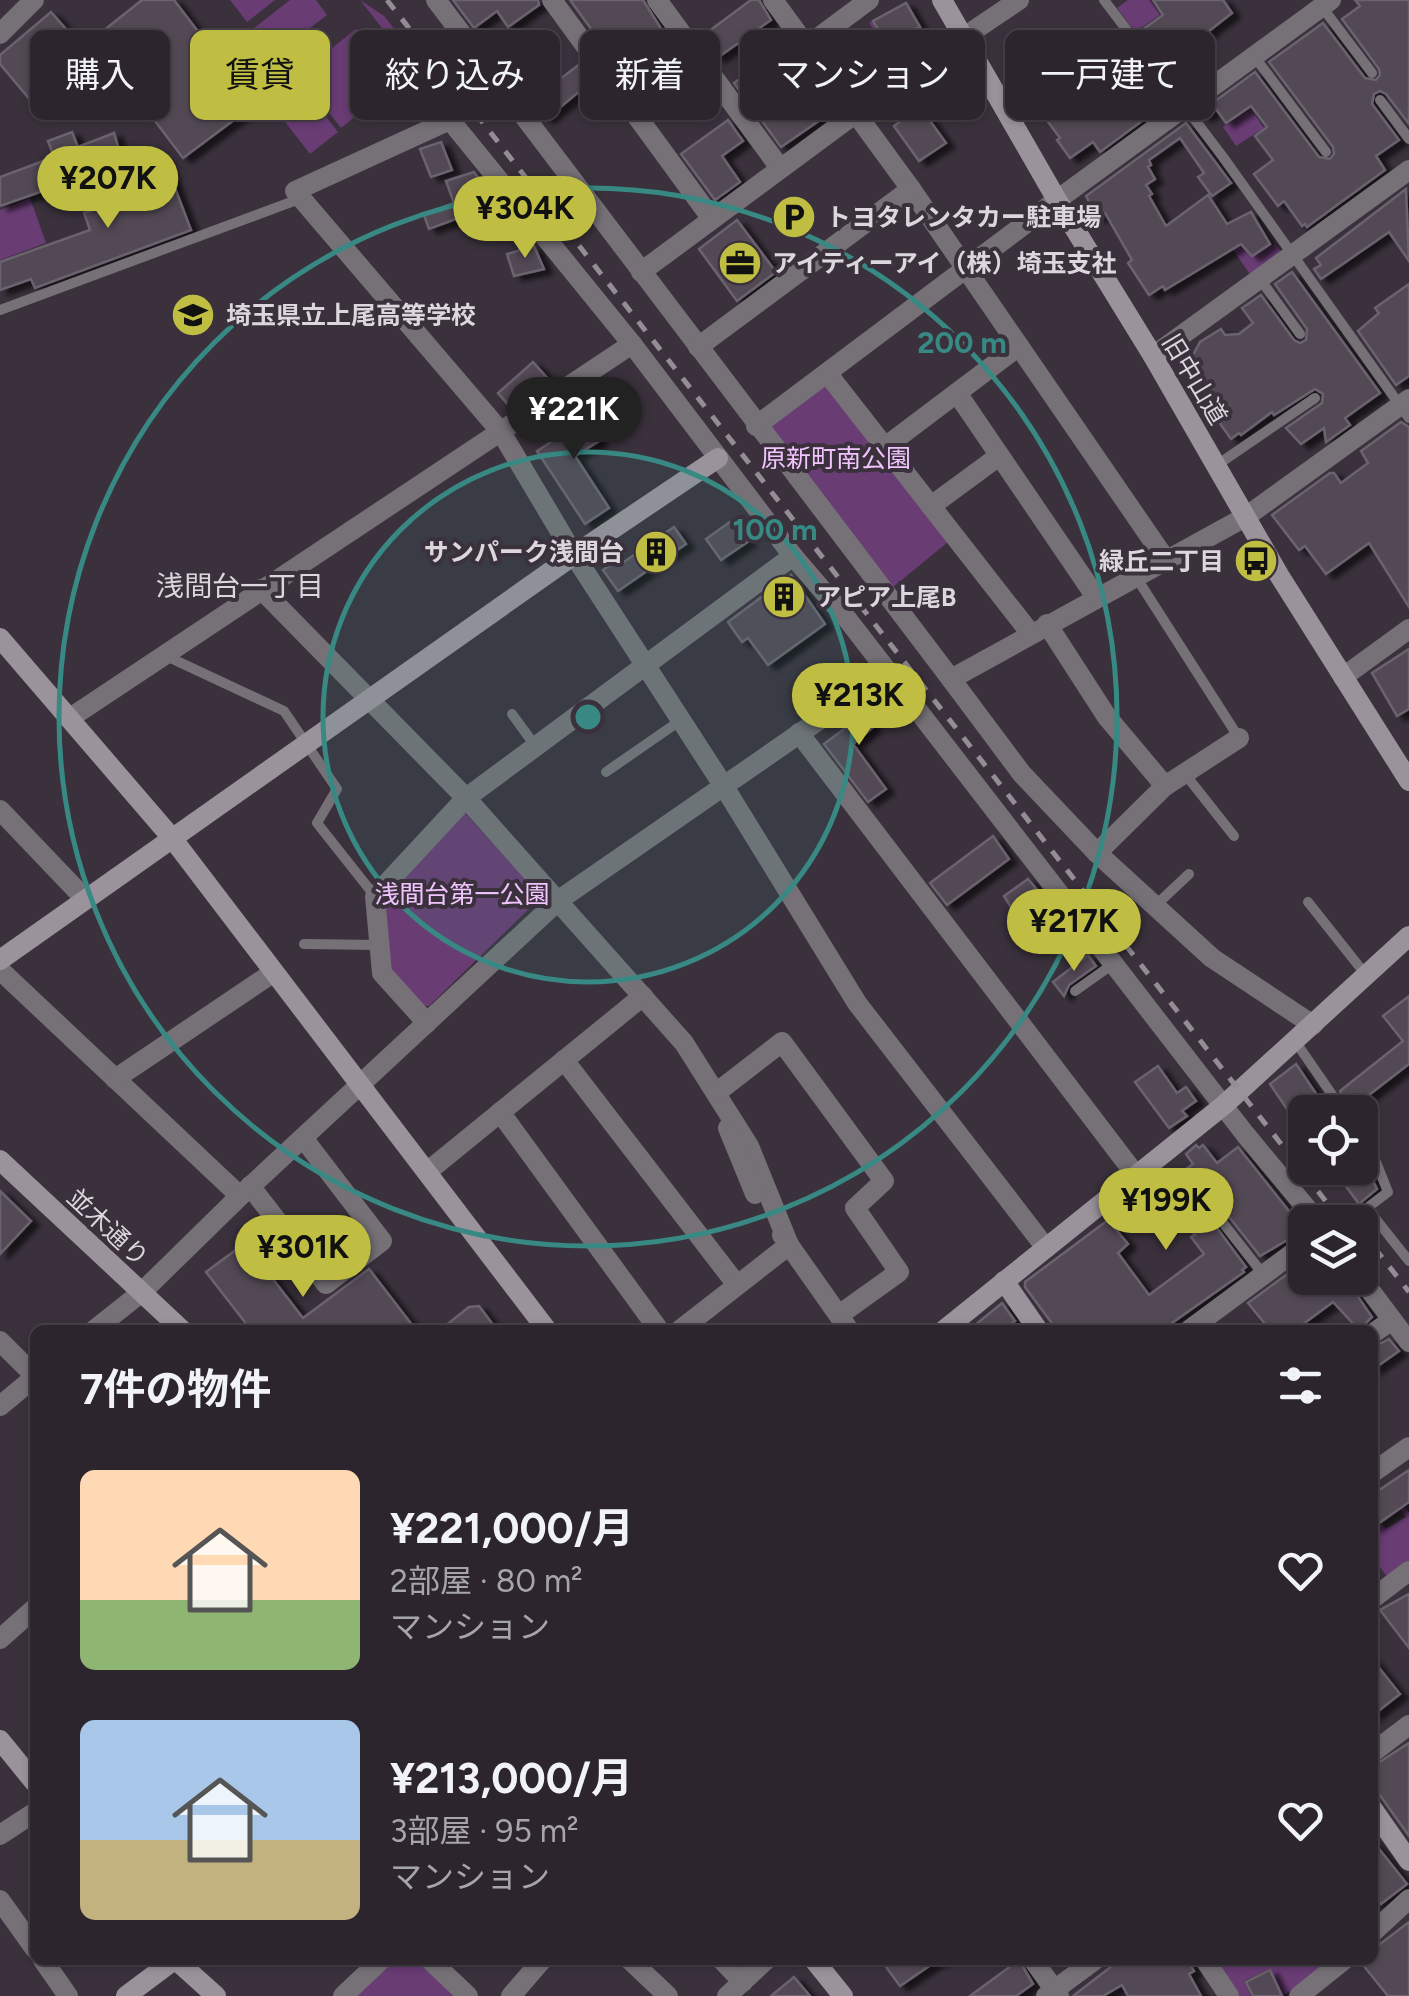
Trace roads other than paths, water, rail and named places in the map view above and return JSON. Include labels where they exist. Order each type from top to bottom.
[{"type":"street","points":[[0,34],[34,0]]},
{"type":"street","points":[[436,0],[1022,774],[1098,853],[1212,958],[1312,1025]]},
{"type":"street","points":[[657,0],[780,168]]},
{"type":"street","points":[[773,0],[795,30]]},
{"type":"street","points":[[828,30],[868,0]]},
{"type":"street","name":"旧中山道","points":[[942,0],[960,30]]},
{"type":"street","points":[[975,30],[1020,0]]},
{"type":"street","points":[[555,1],[712,219]]},
{"type":"street","points":[[1215,85],[1316,5]]},
{"type":"street","name":"旧中山道","points":[[985,74],[1056,200],[1409,780]]},
{"type":"street","points":[[1046,1248],[857,1004],[723,785],[574,555],[501,432],[295,190],[450,120],[632,344],[793,556],[848,620],[1304,1205]]},
{"type":"street","points":[[642,272],[846,120]]},
{"type":"street","points":[[861,120],[1166,560]]},
{"type":"street","points":[[756,426],[1167,120]]},
{"type":"street","points":[[1153,356],[1409,170]]},
{"type":"street","points":[[698,347],[911,190]]},
{"type":"street","points":[[70,718],[632,344]]},
{"type":"street","points":[[885,447],[1019,346]]},
{"type":"street","points":[[827,373],[931,506],[1039,629],[1166,786]]},
{"type":"street","points":[[957,393],[1096,598]]},
{"type":"street","points":[[951,679],[1247,516],[1406,408]]},
{"type":"street","points":[[931,506],[999,456]]},
{"type":"street","points":[[0,960],[574,555],[718,458]]},
{"type":"street","points":[[427,1024],[382,973],[375,896],[466,798],[793,556]]},
{"type":"street","points":[[260,589],[466,798],[684,1043],[716,1093],[756,1194],[844,1323],[899,1272],[855,1208],[884,1181],[782,1042],[716,1093]]},
{"type":"street","points":[[1343,677],[1409,629]]},
{"type":"street","points":[[3,647],[70,718],[172,838],[543,1325]]},
{"type":"street","points":[[100,1325],[142,1292],[245,1191],[559,900],[887,674]]},
{"type":"street","points":[[799,733],[1135,1174]]},
{"type":"street","points":[[1098,853],[1166,786],[1239,738]]},
{"type":"street","points":[[0,810],[86,899]]},
{"type":"street","points":[[950,1325],[1224,1105],[1409,936]]},
{"type":"street","points":[[0,970],[115,1078],[245,1191],[326,1284],[382,1241],[303,1138]]},
{"type":"street","points":[[115,1078],[274,972]]},
{"type":"street","points":[[427,1172],[643,996]]},
{"type":"street","points":[[564,1060],[737,1285]]},
{"type":"street","points":[[500,1112],[655,1325]]},
{"type":"street","name":"並木通り","points":[[0,1160],[177,1325]]},
{"type":"street","points":[[686,1325],[789,1245]]},
{"type":"street","points":[[1196,1325],[1288,1256]]},
{"type":"street","points":[[1004,1282],[1034,1325]]},
{"type":"street","points":[[1373,1295],[1409,1342]]},
{"type":"street","points":[[1378,1330],[1392,1320]]},
{"type":"street","points":[[0,1342],[30,1371]]},
{"type":"street","points":[[0,1406],[30,1380]]},
{"type":"street","points":[[1378,1469],[1409,1447]]},
{"type":"street","points":[[1378,1594],[1409,1571]]},
{"type":"street","points":[[0,1639],[30,1612]]},
{"type":"street","points":[[1378,1748],[1409,1725]]},
{"type":"street","points":[[0,1740],[30,1777]]},
{"type":"street","points":[[0,1835],[30,1815]]},
{"type":"street","points":[[1378,1817],[1409,1861]]},
{"type":"street","points":[[1378,1927],[1409,1899]]},
{"type":"street","points":[[0,1900],[30,1942]]},
{"type":"street","points":[[46,1965],[68,1996]]},
{"type":"street","points":[[126,1996],[168,1965]]},
{"type":"street","points":[[181,1965],[216,1996]]},
{"type":"street","points":[[343,1996],[376,1965]]},
{"type":"street","points":[[435,1965],[468,1996]]},
{"type":"street","points":[[511,1996],[538,1965]]},
{"type":"street","points":[[635,1965],[668,1996]]},
{"type":"street","points":[[724,1965],[735,1989],[761,1965]]},
{"type":"street","points":[[818,1965],[843,1996]]},
{"type":"street","points":[[1036,1965],[1053,1994],[1088,1965]]},
{"type":"street","points":[[1209,1965],[1229,1996]]},
{"type":"street","points":[[1299,1996],[1338,1965]]},
{"type":"lane","points":[[1104,0],[1126,30]]},
{"type":"lane","points":[[1316,5],[1372,74]]},
{"type":"lane","points":[[1254,56],[1326,152]]},
{"type":"lane","points":[[1380,100],[1409,139]]},
{"type":"lane","points":[[1193,120],[1406,408]]},
{"type":"lane","points":[[0,310],[302,198]]},
{"type":"lane","points":[[1260,279],[1300,334]]},
{"type":"lane","points":[[1217,465],[1315,398]]},
{"type":"lane","points":[[1136,576],[1239,738]]},
{"type":"lane","points":[[164,654],[284,711],[337,790],[317,823],[375,896]]},
{"type":"lane","points":[[512,714],[536,748]]},
{"type":"lane","points":[[606,772],[682,720]]},
{"type":"lane","points":[[1185,773],[1234,836]]},
{"type":"lane","points":[[1155,906],[1188,874]]},
{"type":"lane","points":[[1308,902],[1366,975]]},
{"type":"lane","points":[[304,944],[380,945]]},
{"type":"lane","points":[[1075,991],[1114,963]]},
{"type":"lane","points":[[1296,1041],[1333,1095]]},
{"type":"lane","points":[[1378,1167],[1388,1192],[1368,1208],[1409,1261]]},
{"type":"lane","points":[[1219,1218],[1264,1274]]},
{"type":"railway","points":[[387,0],[1329,1205]]},
{"type":"railway","points":[[1378,1252],[1409,1292]]},
{"type":"place","name":"トヨタレンタカー駐車場","points":[[794,217]]},
{"type":"place","name":"アイティーアイ（株）埼玉支社","points":[[740,263]]},
{"type":"place","name":"埼玉県立上尾高等学校","points":[[193,315]]},
{"type":"place","name":"サンパーク浅間台","points":[[656,552]]},
{"type":"place","name":"緑丘二丁目","points":[[1256,561]]},
{"type":"place","name":"アピア上尾B","points":[[784,597]]},
{"type":"district","name":"浅間台一丁目","points":[[240,586]]},
{"type":"park label","name":"原新町南公園","points":[[836,458]]},
{"type":"park label","name":"浅間台第一公園","points":[[462,894]]}]
